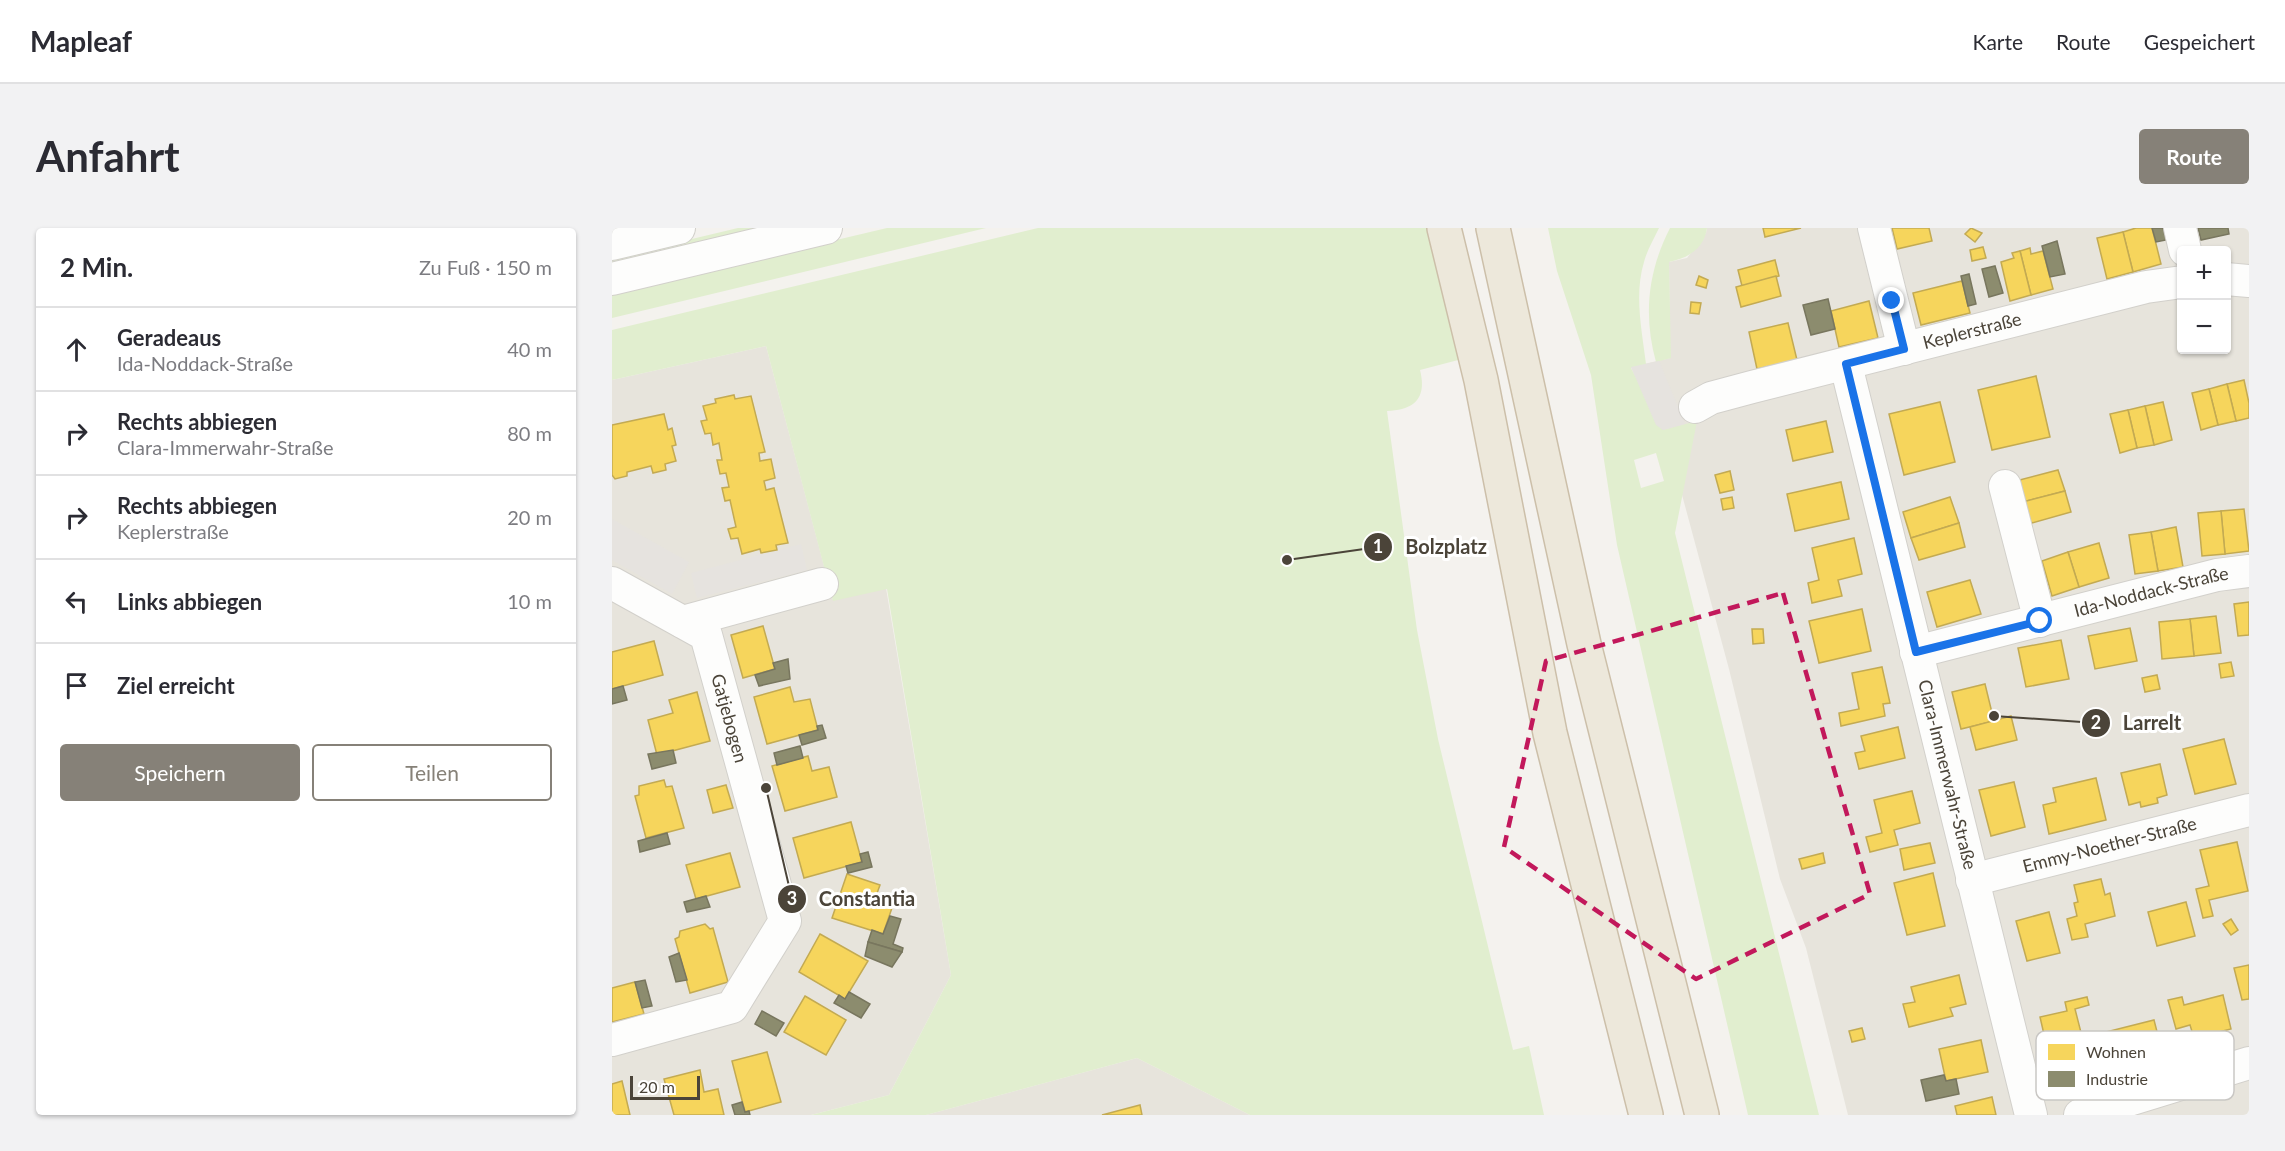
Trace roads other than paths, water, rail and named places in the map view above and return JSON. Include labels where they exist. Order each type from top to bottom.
[{"type":"highway","points":[[1444,228],[1481,380],[1550,733],[1646,1115]]},
{"type":"highway","points":[[1498,234],[1584,644],[1702,1115]]},
{"type":"street","points":[[612,244],[679,228]]},
{"type":"street","points":[[612,279],[826,228]]},
{"type":"street","points":[[1874,228],[1904,349]]},
{"type":"street","points":[[2180,228],[2184,246]]},
{"type":"street","points":[[2231,279],[2249,280]]},
{"type":"street","name":"Keplerstraße","points":[[1695,407],[1711,398],[2146,287],[2177,283]]},
{"type":"street","name":"Clara-Immerwahr-Straße","points":[[1846,364],[2031,1115]]},
{"type":"street","points":[[2005,486],[2040,621]]},
{"type":"street","name":"Ida-Noddack-Straße","points":[[1916,652],[2217,575],[2249,571]]},
{"type":"street","name":"Gatjebogen","points":[[612,583],[706,635],[785,921],[732,1006],[612,1040]]},
{"type":"street","points":[[683,622],[822,584]]},
{"type":"street","name":"Emmy-Noether-Straße","points":[[1972,880],[2249,810]]},
{"type":"street","points":[[2234,1071],[2249,1064]]},
{"type":"street","points":[[2080,1115],[2169,1102]]},
{"type":"place","name":"Bolzplatz","points":[[1287,560]]},
{"type":"place","name":"Larrelt","points":[[1994,716]]},
{"type":"place","name":"Constantia","points":[[766,788]]}]
